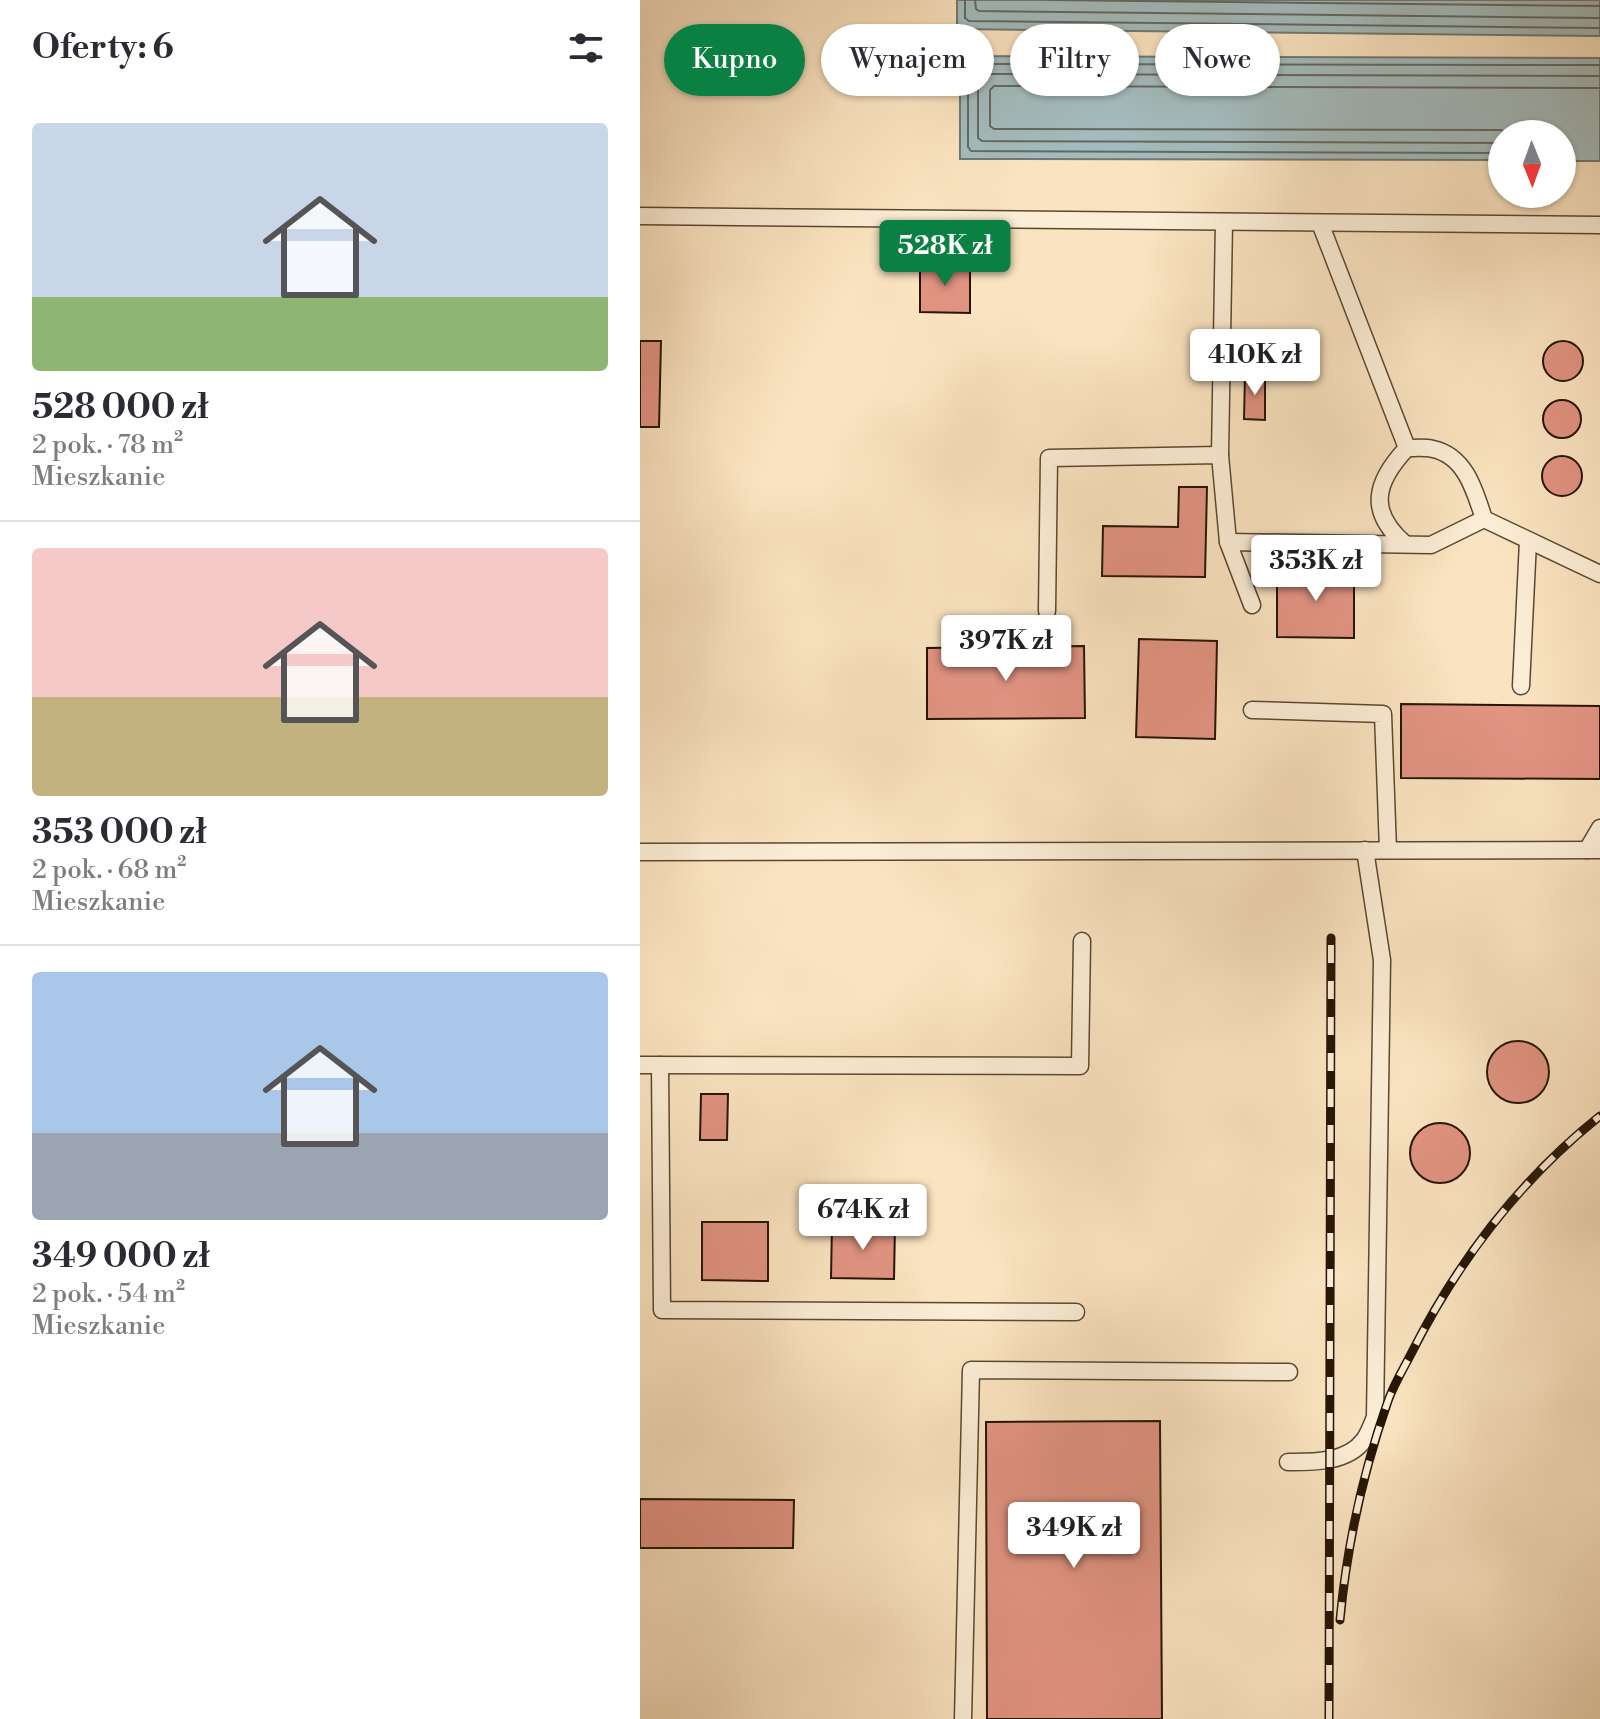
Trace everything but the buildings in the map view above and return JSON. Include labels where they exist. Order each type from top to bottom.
[{"type":"lane","points":[[640,216],[1600,225]]},
{"type":"lane","points":[[1224,222],[1220,455],[1228,542],[1252,605]]},
{"type":"lane","points":[[1320,223],[1407,448]]},
{"type":"lane","points":[[1405,544],[1388,530],[1379,510],[1382,487],[1391,465],[1407,448],[1434,449],[1456,460],[1472,482],[1484,519],[1600,574]]},
{"type":"lane","points":[[1047,611],[1049,458],[1220,455]]},
{"type":"lane","points":[[1228,542],[1431,545],[1484,519]]},
{"type":"lane","points":[[1521,686],[1528,541]]},
{"type":"lane","points":[[1252,710],[1383,714],[1388,850]]},
{"type":"lane","points":[[640,852],[1594,850],[1600,828]]},
{"type":"lane","points":[[1288,1462],[1314,1462],[1339,1457],[1364,1441],[1375,1417],[1382,960],[1365,850]]},
{"type":"lane","points":[[640,1065],[1080,1066],[1082,941]]},
{"type":"lane","points":[[660,1065],[662,1310],[1076,1312]]},
{"type":"lane","points":[[963,1719],[971,1370],[1289,1372]]},
{"type":"water","points":[[957,0],[1600,0],[1600,36],[1280,33],[1280,24],[1155,24],[1155,31],[1139,31],[1139,24],[1010,24],[1010,30],[994,29],[994,24],[957,24]]},
{"type":"water","points":[[994,56],[1010,56],[1010,96],[1139,96],[1139,57],[1155,57],[1155,96],[1280,96],[1280,57],[1600,58],[1600,161],[1576,161],[1576,120],[1488,120],[1488,160],[960,159],[960,96],[994,96]]},
{"type":"railway","points":[[1329,1719],[1331,938]]},
{"type":"railway","points":[[1340,1620],[1347,1564],[1364,1482],[1388,1401],[1399,1376],[1430,1318],[1494,1224],[1544,1167],[1600,1116]]}]
